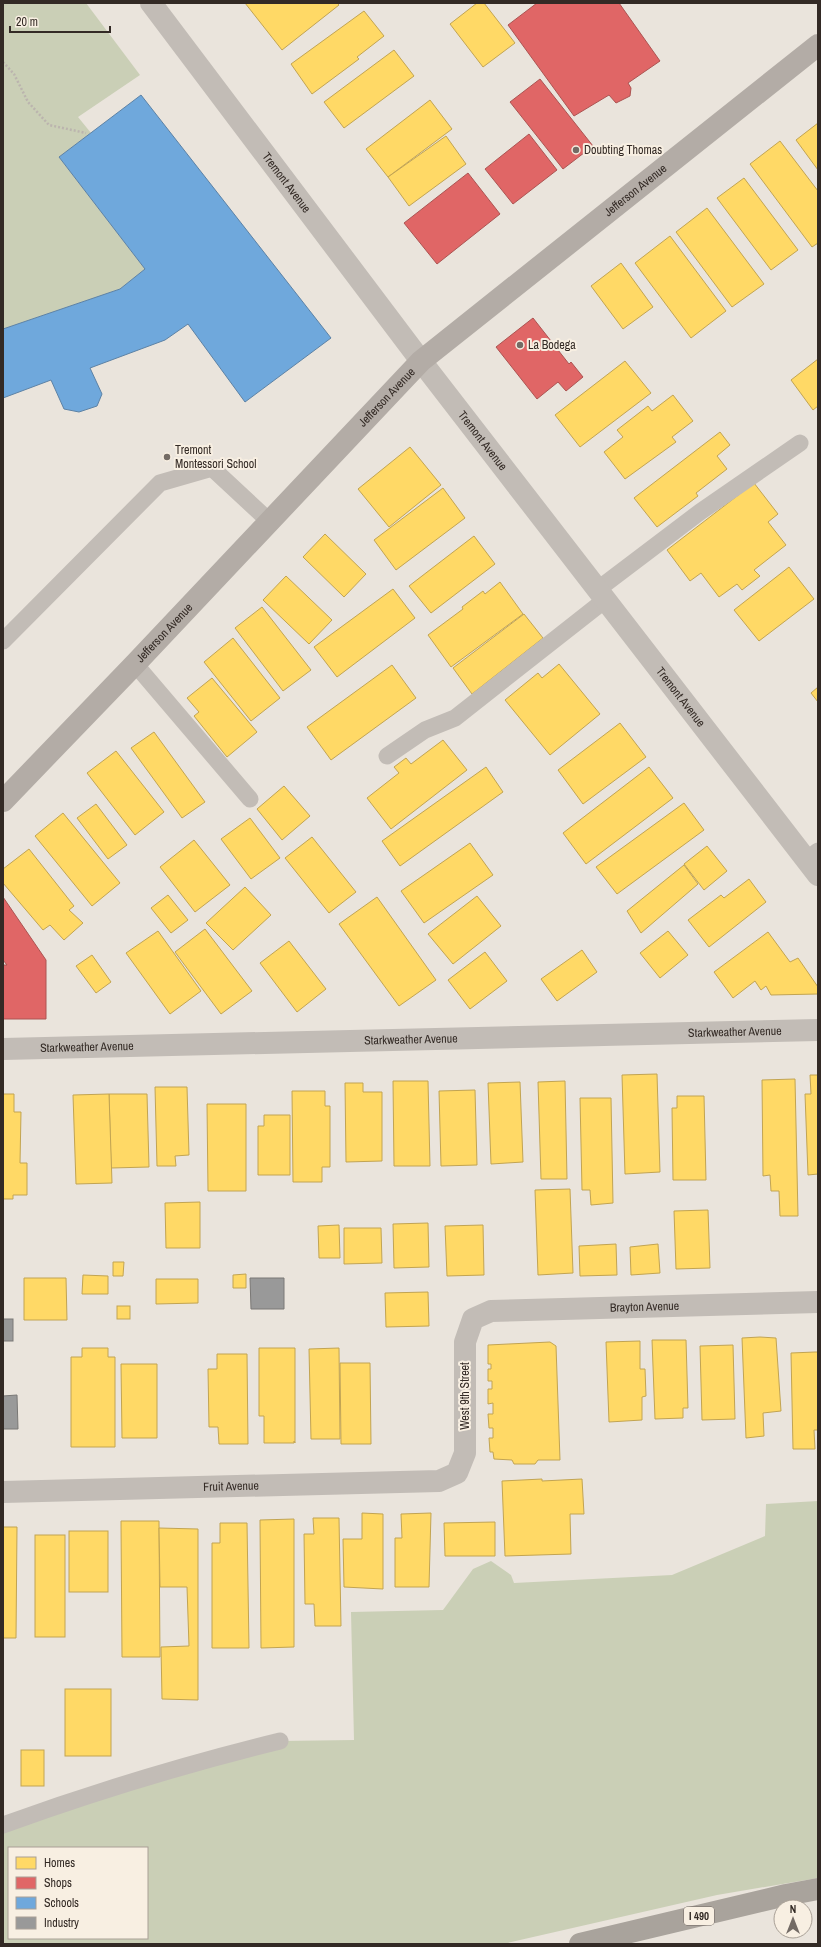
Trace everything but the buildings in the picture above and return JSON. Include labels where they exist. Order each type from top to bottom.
[{"type":"highway","name":"I 490","points":[[580,1944],[786,1895],[818,1889]]},
{"type":"street","name":"Tremont Avenue","points":[[151,3],[421,361],[601,595],[814,862]]},
{"type":"street","name":"Jefferson Avenue","points":[[3,800],[136,664],[421,361],[818,46]]},
{"type":"street","name":"Starkweather Avenue","points":[[3,1049],[818,1030]]},
{"type":"street","name":"Brayton Avenue","points":[[473,1319],[491,1311],[818,1302]]},
{"type":"street","name":"West 9th Street","points":[[457,1474],[465,1453],[465,1342],[473,1319]]},
{"type":"street","name":"Fruit Avenue","points":[[3,1492],[439,1481],[457,1474]]},
{"type":"lane","points":[[387,756],[425,730],[455,718],[700,512],[800,443]]},
{"type":"lane","points":[[3,641],[160,483],[212,468],[269,521]]},
{"type":"lane","points":[[136,664],[250,799]]},
{"type":"lane","points":[[3,1825],[164,1771],[280,1741]]},
{"type":"path","points":[[3,62],[14,74],[28,102],[49,125],[86,132]]},
{"type":"green space","points":[[3,3],[86,3],[140,75],[78,117],[91,133],[59,157],[145,269],[120,289],[3,329]]},
{"type":"green space","points":[[818,1501],[818,1878],[717,1895],[503,1944],[3,1944],[3,1825],[280,1741],[354,1740],[351,1612],[443,1610],[473,1569],[491,1561],[511,1575],[514,1583],[672,1575],[765,1536],[766,1504]]},
{"type":"place","name":"Doubting Thomas","points":[[576,150]]},
{"type":"place","name":"La Bodega","points":[[520,345]]},
{"type":"place","name":"Tremont Montessori School","points":[[167,457]]}]
